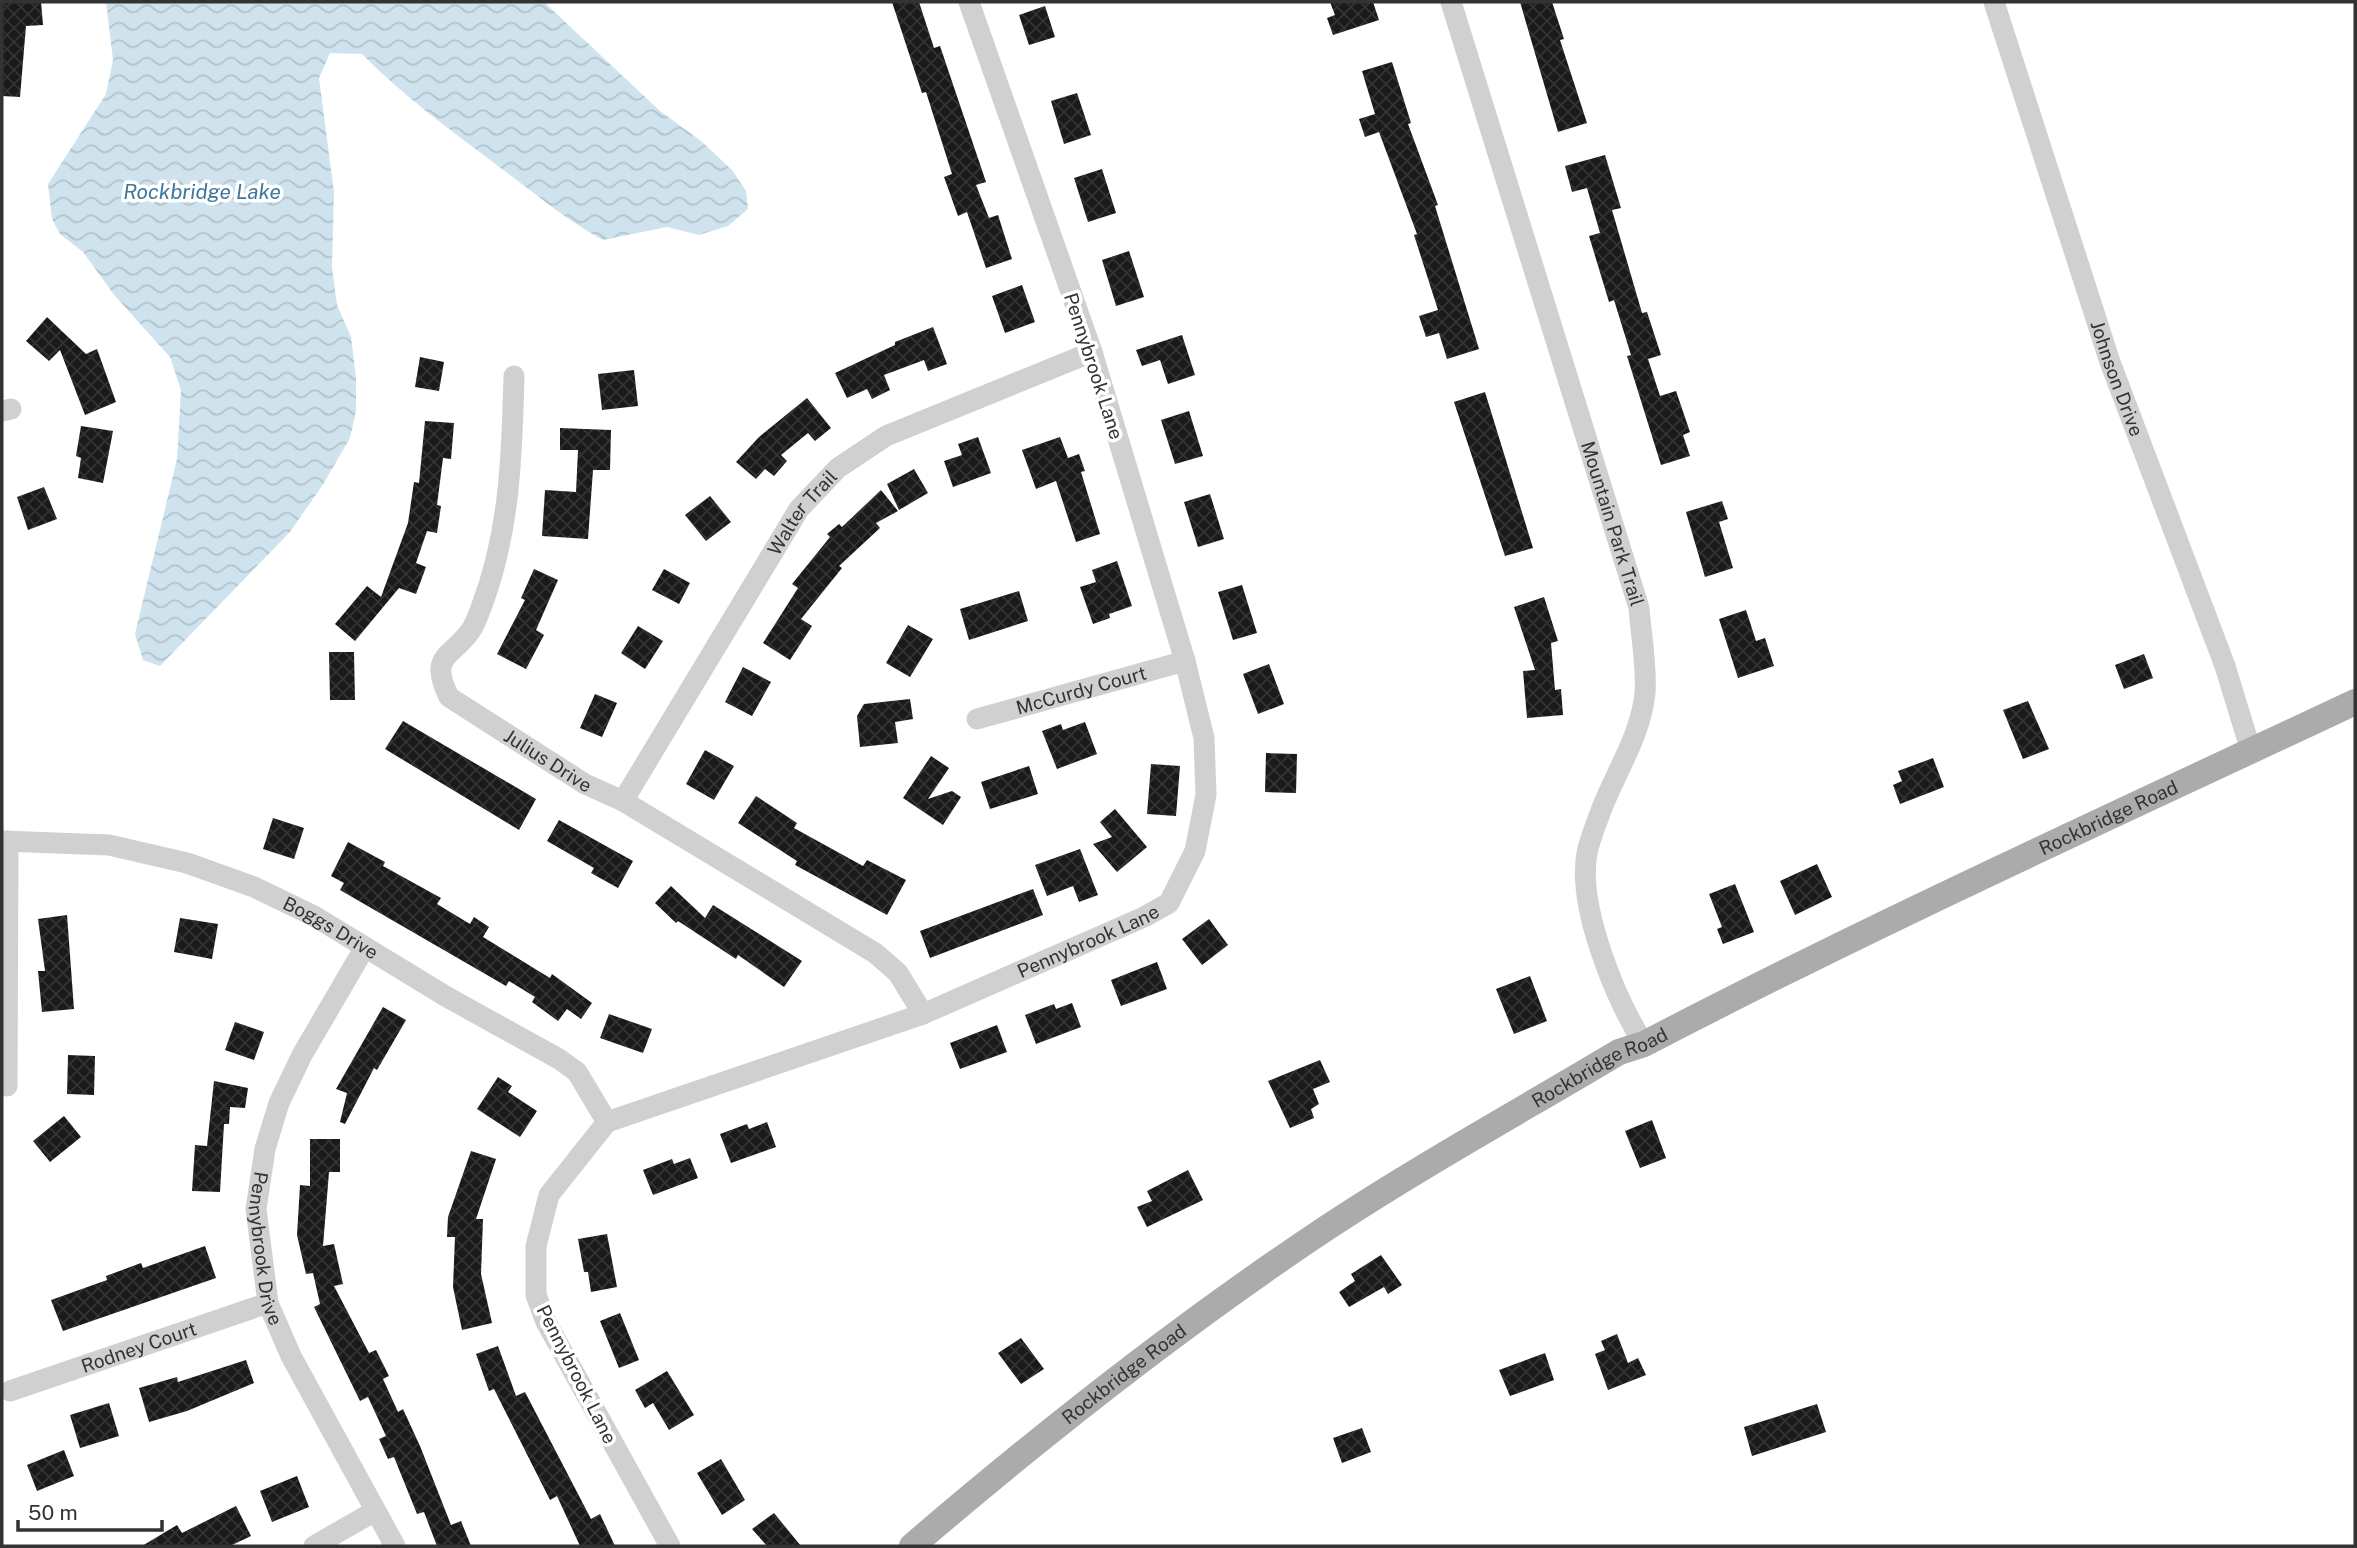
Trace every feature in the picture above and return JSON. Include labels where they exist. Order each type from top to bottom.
[{"type":"main road","name":"Rockbridge Road","points":[[912,1546],[1019,1454],[1139,1361],[1329,1227],[1619,1052],[1644,1044],[1866,931],[2355,702]]},
{"type":"street","name":"Pennybrook Lane","points":[[670,1546],[546,1322],[536,1294],[536,1246],[548,1195],[607,1122],[923,1014],[1144,917],[1169,903],[1195,852],[1206,795],[1204,738],[1185,661],[1092,352],[969,2]]},
{"type":"street","name":"Mountain Park Trail","points":[[1451,2],[1639,608],[1645,693],[1632,741],[1603,806],[1587,853],[1586,876],[1593,926],[1624,1012],[1644,1044]]},
{"type":"street","name":"Johnson Drive","points":[[1994,2],[2111,365],[2225,666],[2250,751]]},
{"type":"street","name":"Walter Trail","points":[[624,801],[799,509],[838,468],[886,436],[1092,352]]},
{"type":"street","name":"Julius Drive","points":[[514,376],[509,489],[495,565],[470,631],[449,650],[440,668],[442,683],[449,697],[585,784],[624,801],[875,953],[898,973],[923,1014]]},
{"type":"street","name":"McCurdy Court","points":[[977,719],[1185,661]]},
{"type":"street","name":"Boggs Drive","points":[[5,841],[109,845],[187,863],[254,887],[314,916],[577,1072],[607,1122]]},
{"type":"street","points":[[5,841],[7,1086]]},
{"type":"street","name":"Pennybrook Drive","points":[[365,947],[296,1067],[279,1103],[265,1149],[256,1209],[268,1303],[291,1356],[395,1546]]},
{"type":"street","name":"Rodney Court","points":[[10,1391],[268,1303]]},
{"type":"street","points":[[314,1546],[375,1511]]},
{"type":"water","name":"Rockbridge Lake","points":[[106,2],[544,2],[660,111],[701,141],[732,170],[746,191],[748,209],[728,226],[699,235],[667,227],[603,240],[562,214],[446,126],[362,54],[330,53],[319,78],[334,192],[332,267],[337,305],[351,337],[356,378],[356,411],[350,438],[322,486],[290,532],[160,666],[143,660],[135,634],[177,459],[181,390],[170,357],[115,296],[83,252],[60,234],[52,219],[48,184],[106,94],[113,60]]},
{"type":"building","points":[[2,2],[41,2],[43,25],[26,26],[20,97],[2,96]]},
{"type":"building","points":[[892,2],[919,2],[934,48],[940,46],[986,182],[976,185],[989,218],[998,215],[1012,259],[986,268],[967,212],[958,216],[944,177],[952,174],[926,92],[922,93]]},
{"type":"building","points":[[1330,2],[1373,2],[1379,20],[1333,35],[1327,18],[1335,15]]},
{"type":"building","points":[[1520,2],[1552,2],[1564,39],[1560,40],[1587,123],[1558,132]]},
{"type":"building","points":[[1045,6],[1055,37],[1029,45],[1019,15]]},
{"type":"building","points":[[1392,62],[1411,123],[1408,124],[1438,205],[1435,206],[1479,349],[1447,359],[1439,333],[1426,337],[1419,316],[1438,310],[1414,235],[1417,234],[1379,132],[1365,137],[1359,119],[1375,114],[1362,71]]},
{"type":"building","points":[[1077,93],[1091,135],[1064,144],[1051,101]]},
{"type":"building","points":[[1605,155],[1621,208],[1612,210],[1642,313],[1647,312],[1661,355],[1648,359],[1660,396],[1676,391],[1690,432],[1683,435],[1690,456],[1661,465],[1627,356],[1631,355],[1614,300],[1609,302],[1589,236],[1600,233],[1587,188],[1572,192],[1565,166]]},
{"type":"building","points":[[1102,169],[1116,213],[1088,222],[1074,178]]},
{"type":"building","points":[[1129,251],[1144,297],[1116,306],[1102,260]]},
{"type":"building","points":[[1022,285],[1035,322],[1005,333],[992,296]]},
{"type":"building","points":[[47,317],[86,354],[97,349],[116,402],[85,415],[60,350],[49,361],[26,341]]},
{"type":"building","points":[[933,327],[947,364],[928,371],[924,360],[884,375],[890,390],[872,399],[867,389],[847,398],[835,373],[895,345],[895,342]]},
{"type":"building","points":[[1182,335],[1195,375],[1168,384],[1160,360],[1142,366],[1136,350]]},
{"type":"building","points":[[420,357],[444,362],[439,391],[415,387]]},
{"type":"building","points":[[634,370],[638,406],[602,410],[598,374]]},
{"type":"building","points":[[1485,392],[1533,548],[1505,556],[1454,402]]},
{"type":"building","points":[[807,398],[831,428],[815,441],[808,433],[781,455],[787,461],[774,476],[765,469],[756,479],[736,462],[759,437]]},
{"type":"building","points":[[1189,411],[1203,456],[1175,464],[1161,420]]},
{"type":"building","points":[[425,421],[454,423],[451,459],[443,458],[437,505],[441,506],[437,533],[427,531],[416,563],[426,567],[416,594],[399,588],[355,641],[335,624],[367,586],[381,597],[408,523],[414,482],[419,483]]},
{"type":"building","points":[[81,426],[113,431],[103,483],[78,478],[81,458],[76,456]]},
{"type":"building","points":[[560,428],[611,430],[610,470],[593,470],[588,539],[542,536],[545,490],[576,492],[578,450],[560,450]]},
{"type":"building","points":[[978,437],[991,473],[953,487],[944,461],[962,455],[958,444]]},
{"type":"building","points":[[1060,437],[1068,458],[1079,454],[1085,471],[1081,472],[1100,534],[1076,542],[1056,481],[1036,489],[1022,450]]},
{"type":"building","points":[[914,469],[928,493],[899,510],[887,484]]},
{"type":"building","points":[[44,487],[57,519],[28,530],[17,497]]},
{"type":"building","points":[[881,490],[898,511],[876,523],[880,528],[839,566],[842,568],[801,619],[812,626],[790,660],[763,643],[798,588],[792,584],[830,537],[827,534],[839,524],[842,527]]},
{"type":"building","points":[[1210,494],[1224,539],[1198,547],[1184,502]]},
{"type":"building","points":[[710,496],[731,522],[706,541],[685,515]]},
{"type":"building","points":[[1722,501],[1728,519],[1719,522],[1733,568],[1705,577],[1686,512]]},
{"type":"building","points":[[1117,561],[1132,606],[1109,614],[1110,618],[1093,624],[1080,587],[1096,582],[1092,570]]},
{"type":"building","points":[[534,569],[558,580],[536,630],[544,635],[526,669],[497,654],[525,600],[521,598]]},
{"type":"building","points":[[664,569],[690,583],[679,604],[652,590]]},
{"type":"building","points":[[1242,585],[1257,633],[1233,640],[1218,592]]},
{"type":"building","points":[[1019,591],[1028,621],[969,640],[960,609]]},
{"type":"building","points":[[1544,597],[1558,641],[1551,643],[1555,690],[1561,689],[1563,715],[1527,718],[1523,671],[1535,670],[1514,607]]},
{"type":"building","points":[[1746,610],[1756,641],[1765,638],[1774,666],[1738,678],[1719,619]]},
{"type":"building","points":[[908,625],[933,639],[910,677],[886,663]]},
{"type":"building","points":[[638,626],[663,641],[645,669],[621,653]]},
{"type":"building","points":[[329,652],[354,652],[355,700],[330,700]]},
{"type":"building","points":[[2144,654],[2153,678],[2124,689],[2115,665]]},
{"type":"building","points":[[1269,664],[1284,704],[1258,714],[1243,674]]},
{"type":"building","points":[[743,667],[771,682],[752,716],[725,702]]},
{"type":"building","points":[[595,694],[617,703],[602,737],[580,728]]},
{"type":"building","points":[[910,699],[913,719],[895,722],[898,743],[860,747],[857,716],[864,704]]},
{"type":"building","points":[[2028,701],[2049,749],[2023,759],[2003,710]]},
{"type":"building","points":[[403,721],[536,799],[519,830],[385,749]]},
{"type":"building","points":[[1085,722],[1097,754],[1057,769],[1042,731],[1061,724],[1063,730]]},
{"type":"building","points":[[705,750],[734,766],[714,800],[686,784]]},
{"type":"building","points":[[1266,753],[1297,754],[1296,793],[1265,792]]},
{"type":"building","points":[[931,756],[949,768],[928,799],[952,791],[961,797],[943,825],[903,798]]},
{"type":"building","points":[[1933,758],[1944,787],[1900,804],[1893,785],[1902,781],[1898,771]]},
{"type":"building","points":[[1151,764],[1180,766],[1176,816],[1147,814]]},
{"type":"building","points":[[1029,766],[1038,794],[990,809],[981,782]]},
{"type":"building","points":[[756,796],[797,823],[794,828],[863,866],[867,860],[906,880],[887,915],[795,865],[797,861],[738,823]]},
{"type":"building","points":[[1115,809],[1147,847],[1117,872],[1093,844],[1112,837],[1100,822]]},
{"type":"building","points":[[273,818],[304,828],[294,859],[263,849]]},
{"type":"building","points":[[559,820],[633,861],[618,888],[591,873],[594,868],[547,841]]},
{"type":"building","points":[[348,842],[385,862],[383,866],[441,898],[437,904],[470,924],[474,917],[489,927],[483,937],[550,978],[552,974],[592,1003],[581,1019],[567,1009],[558,1021],[532,1002],[535,997],[509,981],[506,986],[340,890],[344,883],[331,876]]},
{"type":"building","points":[[1080,849],[1098,895],[1079,902],[1073,886],[1047,896],[1035,865]]},
{"type":"building","points":[[1817,864],[1832,897],[1795,915],[1780,881]]},
{"type":"building","points":[[1735,884],[1754,932],[1723,944],[1717,929],[1722,927],[1709,894]]},
{"type":"building","points":[[671,886],[705,918],[713,905],[802,961],[784,987],[738,955],[736,959],[678,921],[676,923],[655,903]]},
{"type":"building","points":[[1033,889],[1043,915],[930,958],[920,931]]},
{"type":"building","points":[[67,915],[74,1009],[42,1012],[38,971],[45,971],[38,919]]},
{"type":"building","points":[[180,918],[218,924],[212,959],[174,952]]},
{"type":"building","points":[[1209,919],[1228,945],[1202,965],[1182,939]]},
{"type":"building","points":[[1157,962],[1167,989],[1121,1006],[1111,980]]},
{"type":"building","points":[[1530,976],[1547,1021],[1514,1034],[1496,989]]},
{"type":"building","points":[[1072,1003],[1081,1027],[1036,1044],[1025,1015],[1054,1004],[1056,1009]]},
{"type":"building","points":[[383,1007],[406,1020],[377,1070],[374,1068],[345,1124],[340,1122],[347,1093],[336,1089]]},
{"type":"building","points":[[609,1014],[652,1029],[643,1053],[600,1038]]},
{"type":"building","points":[[235,1022],[264,1032],[254,1060],[225,1050]]},
{"type":"building","points":[[997,1025],[1007,1052],[960,1069],[950,1043]]},
{"type":"building","points":[[68,1055],[95,1056],[94,1095],[67,1094]]},
{"type":"building","points":[[1320,1060],[1330,1082],[1313,1089],[1319,1104],[1311,1109],[1314,1118],[1290,1128],[1268,1081]]},
{"type":"building","points":[[498,1077],[512,1086],[508,1092],[537,1111],[520,1137],[477,1109]]},
{"type":"building","points":[[214,1081],[248,1088],[245,1108],[230,1107],[229,1124],[224,1124],[220,1192],[192,1191],[195,1145],[207,1146]]},
{"type":"building","points":[[64,1116],[81,1137],[50,1162],[33,1141]]},
{"type":"building","points":[[1652,1120],[1666,1158],[1640,1168],[1625,1131]]},
{"type":"building","points":[[767,1122],[776,1147],[731,1163],[720,1134],[747,1124],[749,1129]]},
{"type":"building","points":[[310,1139],[340,1139],[340,1172],[329,1172],[323,1246],[334,1244],[343,1284],[334,1286],[369,1353],[376,1350],[389,1376],[383,1379],[398,1412],[403,1409],[451,1525],[461,1521],[471,1546],[437,1546],[424,1512],[417,1514],[394,1457],[388,1459],[379,1439],[386,1436],[368,1397],[360,1401],[314,1307],[320,1304],[313,1273],[306,1274],[297,1235],[300,1185],[310,1186]]},
{"type":"building","points":[[471,1151],[496,1159],[476,1219],[483,1219],[481,1274],[492,1323],[462,1330],[453,1287],[455,1237],[447,1237],[448,1217]]},
{"type":"building","points":[[690,1158],[698,1178],[653,1195],[643,1170],[672,1159],[674,1164]]},
{"type":"building","points":[[1188,1170],[1203,1200],[1147,1227],[1137,1207],[1152,1201],[1147,1191]]},
{"type":"building","points":[[607,1234],[617,1287],[591,1292],[578,1239]]},
{"type":"building","points":[[205,1246],[216,1278],[63,1331],[51,1300],[107,1280],[106,1276],[141,1263],[143,1268]]},
{"type":"building","points":[[1381,1255],[1402,1285],[1388,1294],[1384,1287],[1349,1307],[1339,1292],[1355,1281],[1351,1274]]},
{"type":"building","points":[[620,1313],[639,1360],[619,1368],[600,1321]]},
{"type":"building","points":[[1617,1334],[1628,1363],[1638,1358],[1646,1375],[1608,1390],[1595,1354],[1605,1350],[1601,1341]]},
{"type":"building","points":[[1021,1338],[1044,1369],[1021,1384],[998,1353]]},
{"type":"building","points":[[498,1346],[516,1396],[525,1392],[591,1519],[600,1514],[615,1546],[580,1546],[557,1496],[550,1500],[494,1389],[489,1391],[476,1354]]},
{"type":"building","points":[[1545,1353],[1554,1380],[1510,1396],[1499,1370]]},
{"type":"building","points":[[246,1360],[254,1383],[187,1411],[149,1422],[139,1388],[177,1377],[178,1382]]},
{"type":"building","points":[[667,1371],[694,1415],[669,1430],[653,1403],[645,1408],[635,1390]]},
{"type":"building","points":[[109,1403],[119,1436],[80,1448],[70,1415]]},
{"type":"building","points":[[1817,1404],[1826,1432],[1752,1456],[1744,1427]]},
{"type":"building","points":[[1362,1428],[1371,1452],[1342,1463],[1333,1438]]},
{"type":"building","points":[[64,1450],[74,1476],[37,1491],[27,1465]]},
{"type":"building","points":[[721,1459],[745,1500],[722,1515],[697,1473]]},
{"type":"building","points":[[297,1476],[309,1507],[272,1522],[260,1491]]},
{"type":"building","points":[[236,1506],[251,1536],[230,1546],[142,1546],[177,1525],[182,1533]]},
{"type":"building","points":[[774,1513],[801,1546],[767,1546],[752,1529]]}]
